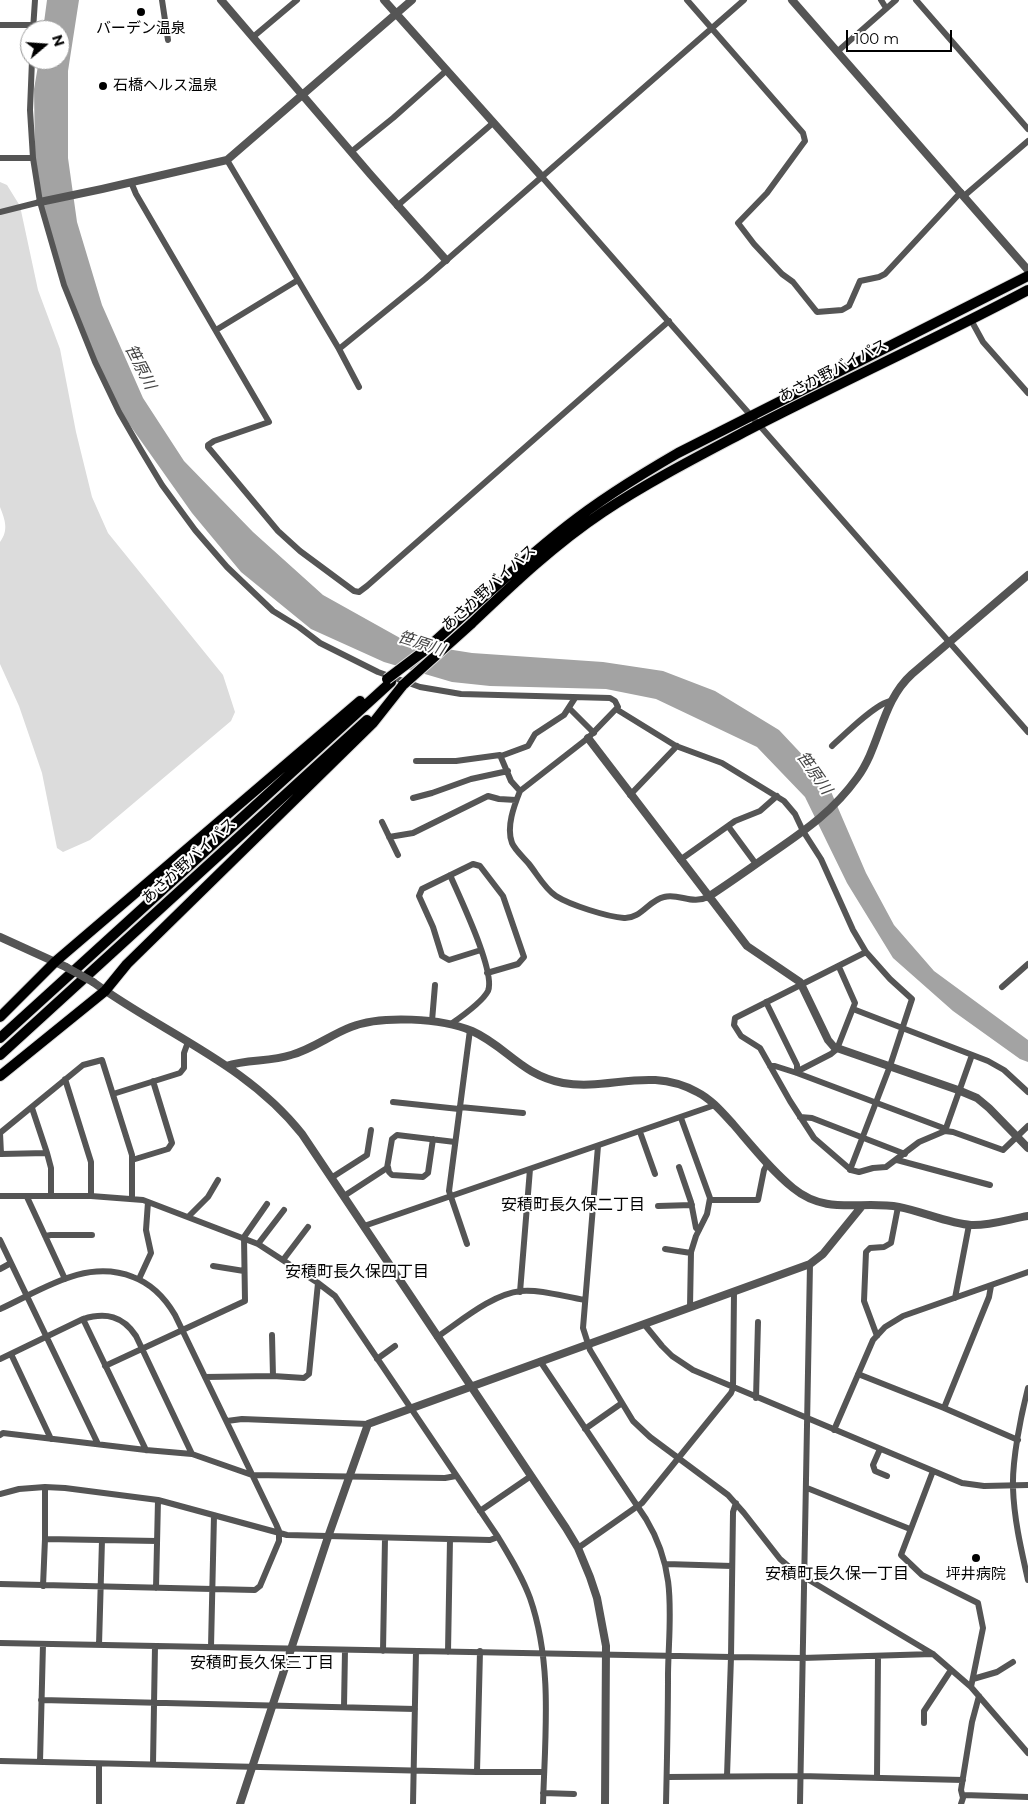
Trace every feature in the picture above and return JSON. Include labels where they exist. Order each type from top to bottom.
[{"type":"highway","name":"あさか野バイパス","points":[[0,1038],[389,680],[424,652],[520,564],[567,525],[639,476],[678,453],[1028,276]]},
{"type":"highway","name":"あさか野バイパス","points":[[0,1055],[526,572],[602,512],[683,464],[1028,290]]},
{"type":"highway","points":[[0,1017],[56,961],[389,680]]},
{"type":"highway","points":[[0,1076],[105,991],[127,964],[373,723],[404,685]]},
{"type":"street","points":[[34,20],[35,0]]},
{"type":"street","points":[[162,0],[168,40]]},
{"type":"street","points":[[221,0],[397,206],[446,260]]},
{"type":"street","points":[[253,38],[297,0]]},
{"type":"street","points":[[384,0],[669,321],[1028,732]]},
{"type":"street","points":[[0,212],[227,160],[412,0]]},
{"type":"street","points":[[687,0],[805,136],[804,143],[767,193],[738,223],[754,244],[782,274],[793,282],[817,312],[842,310],[849,306],[860,281],[885,274],[962,194],[1028,141]]},
{"type":"street","points":[[339,349],[425,279],[744,0]]},
{"type":"street","points":[[792,0],[1028,270]]},
{"type":"street","points":[[881,0],[886,8]]},
{"type":"street","points":[[838,51],[896,0]]},
{"type":"street","points":[[916,0],[1028,129]]},
{"type":"street","points":[[0,25],[20,26]]},
{"type":"street","points":[[32,70],[30,110],[34,158],[64,284],[118,412],[162,485],[195,530],[227,567],[254,595],[273,611],[320,643],[378,672],[420,687],[461,694],[610,698],[615,700],[617,704],[616,709],[591,735],[520,792],[516,800],[510,825],[512,844],[554,895],[576,907],[625,918],[635,916],[658,899],[666,896],[701,900],[803,831],[837,804],[859,776],[871,754],[891,701],[908,678],[1028,575]]},
{"type":"street","points":[[351,152],[447,70]]},
{"type":"street","points":[[397,206],[493,124]]},
{"type":"street","points":[[0,158],[34,158]]},
{"type":"street","points":[[227,160],[339,349],[359,387]]},
{"type":"street","points":[[131,182],[136,194],[269,422],[214,441],[208,447],[278,531],[300,551],[354,591],[359,592],[669,321]]},
{"type":"street","points":[[216,330],[298,280]]},
{"type":"street","points":[[971,320],[983,342],[1028,393]]},
{"type":"street","points":[[416,761],[456,761],[496,755],[501,756],[528,746],[535,734],[562,717],[575,698]]},
{"type":"street","points":[[832,746],[865,717],[886,702],[891,701]]},
{"type":"street","points":[[569,708],[591,735],[630,795],[747,946],[793,976],[802,985],[828,1040],[834,1046],[977,1098],[1028,1148]]},
{"type":"street","points":[[616,709],[677,746],[722,763],[777,796],[791,809],[821,859],[853,930],[866,952],[913,1000],[850,1170]]},
{"type":"street","points":[[630,795],[677,746]]},
{"type":"street","points":[[501,756],[511,781],[520,792]]},
{"type":"street","points":[[413,798],[471,779],[508,771]]},
{"type":"street","points":[[389,838],[413,833],[488,796],[516,800]]},
{"type":"street","points":[[680,860],[728,826],[740,819],[760,812],[777,796]]},
{"type":"street","points":[[382,822],[398,855]]},
{"type":"street","points":[[728,826],[756,864]]},
{"type":"street","points":[[481,950],[449,960],[441,955],[433,927],[419,896],[422,889],[471,864],[478,865],[502,896],[510,915],[523,959],[518,964],[487,973]]},
{"type":"street","points":[[450,875],[473,926],[489,983],[487,993],[470,1010],[451,1024]]},
{"type":"street","points":[[0,937],[56,961],[93,982],[226,1066],[254,1085],[284,1112],[302,1134],[578,1548],[597,1598],[604,1628],[607,1655],[605,1804]]},
{"type":"street","points":[[866,952],[838,968],[737,1017],[734,1025],[741,1036],[760,1048],[814,1138],[850,1170],[859,1172],[872,1168],[884,1168],[919,1142],[945,1130],[972,1055]]},
{"type":"street","points":[[1002,987],[1028,964]]},
{"type":"street","points":[[798,1072],[831,1054],[838,1048],[853,1009],[854,1000],[838,968]]},
{"type":"street","points":[[432,1021],[435,985]]},
{"type":"street","points":[[766,1002],[798,1072]]},
{"type":"street","points":[[853,1009],[988,1060],[1004,1070],[1028,1092]]},
{"type":"street","points":[[226,1066],[237,1062],[266,1060],[291,1055],[312,1047],[349,1028],[380,1020],[432,1021],[451,1024],[470,1030],[483,1037],[524,1068],[551,1080],[575,1084],[646,1079],[665,1080],[697,1092],[715,1105],[791,1187],[809,1199],[830,1205],[898,1207],[969,1225],[1028,1216]]},
{"type":"street","points":[[467,1244],[449,1191],[470,1030]]},
{"type":"street","points":[[113,1094],[180,1073],[184,1068],[184,1053],[188,1042]]},
{"type":"street","points":[[47,1153],[1,1154],[0,1133],[83,1065],[102,1060],[132,1160],[132,1198]]},
{"type":"street","points":[[770,1066],[798,1072],[1001,1151],[1028,1126]]},
{"type":"street","points":[[65,1079],[91,1162],[92,1196]]},
{"type":"street","points":[[132,1160],[168,1149],[172,1143],[153,1081]]},
{"type":"street","points":[[394,1102],[522,1113]]},
{"type":"street","points":[[364,1226],[450,1198],[715,1105]]},
{"type":"street","points":[[32,1108],[51,1168],[51,1196]]},
{"type":"street","points":[[800,1117],[812,1118],[905,1154]]},
{"type":"street","points":[[681,1118],[710,1200],[707,1214],[699,1230],[692,1253],[690,1307]]},
{"type":"street","points":[[332,1178],[367,1155],[371,1130]]},
{"type":"street","points":[[640,1132],[655,1174]]},
{"type":"street","points":[[433,1139],[428,1173],[423,1177],[392,1175],[389,1172],[392,1139],[397,1135],[433,1139],[455,1142]]},
{"type":"street","points":[[598,1146],[583,1324],[588,1344],[634,1421],[642,1430],[715,1484],[736,1504],[780,1559],[804,1578],[933,1654],[971,1687],[1028,1753]]},
{"type":"street","points":[[897,1160],[990,1185]]},
{"type":"street","points":[[710,1200],[758,1200],[764,1170],[768,1163]]},
{"type":"street","points":[[344,1196],[388,1167]]},
{"type":"street","points":[[679,1167],[692,1206],[696,1228],[699,1230]]},
{"type":"street","points":[[520,1292],[530,1169]]},
{"type":"street","points":[[188,1217],[208,1196],[218,1180]]},
{"type":"street","points":[[0,1196],[92,1196],[132,1198],[148,1202],[258,1244],[331,1292],[498,1537],[514,1562],[527,1589],[539,1628],[543,1653],[545,1688],[543,1804]]},
{"type":"street","points":[[27,1197],[65,1279]]},
{"type":"street","points":[[139,1279],[151,1253],[146,1230],[148,1202]]},
{"type":"street","points":[[105,1366],[245,1301],[244,1238],[248,1229],[267,1204]]},
{"type":"street","points":[[658,1206],[692,1206]]},
{"type":"street","points":[[227,1421],[242,1419],[368,1424],[810,1264],[823,1254],[862,1206]]},
{"type":"street","points":[[877,1336],[864,1301],[866,1252],[870,1248],[884,1247],[891,1243],[898,1207]]},
{"type":"street","points":[[258,1244],[284,1210]]},
{"type":"street","points":[[955,1298],[969,1225]]},
{"type":"street","points":[[283,1260],[308,1227]]},
{"type":"street","points":[[45,1236],[53,1234],[92,1235]]},
{"type":"street","points":[[0,1240],[98,1444]]},
{"type":"street","points":[[665,1249],[692,1253]]},
{"type":"street","points":[[0,1268],[11,1263]]},
{"type":"street","points":[[800,1804],[810,1264]]},
{"type":"street","points":[[213,1266],[244,1271]]},
{"type":"street","points":[[0,1309],[65,1279],[88,1272],[105,1270],[139,1279],[162,1296],[171,1307],[183,1330],[276,1524],[279,1534],[278,1543],[258,1588],[254,1590],[0,1584]]},
{"type":"street","points":[[834,1430],[870,1346],[885,1327],[903,1316],[1028,1272]]},
{"type":"street","points":[[205,1377],[273,1376],[304,1378],[309,1374],[318,1283]]},
{"type":"street","points":[[944,1408],[989,1297],[991,1286]]},
{"type":"street","points":[[437,1337],[498,1298],[520,1292],[534,1292],[585,1300]]},
{"type":"street","points":[[578,1548],[638,1507],[730,1395],[733,1388],[734,1292]]},
{"type":"street","points":[[0,1359],[84,1319],[97,1316],[117,1318],[130,1327],[192,1454]]},
{"type":"street","points":[[84,1319],[146,1450]]},
{"type":"street","points":[[756,1398],[758,1322]]},
{"type":"street","points":[[644,1324],[662,1346],[682,1364],[756,1398],[968,1484],[1013,1486],[1028,1484]]},
{"type":"street","points":[[272,1335],[273,1376]]},
{"type":"street","points":[[377,1359],[395,1346]]},
{"type":"street","points":[[11,1354],[51,1439]]},
{"type":"street","points":[[540,1361],[638,1507],[656,1537],[666,1564],[671,1617],[666,1804]]},
{"type":"street","points":[[858,1374],[1018,1440]]},
{"type":"street","points":[[1028,1390],[1018,1440],[1013,1486],[1016,1520],[1028,1580]]},
{"type":"street","points":[[585,1429],[622,1403]]},
{"type":"street","points":[[240,1804],[328,1537],[368,1424]]},
{"type":"street","points":[[1,1431],[51,1439],[192,1454],[252,1475],[446,1478],[456,1476]]},
{"type":"street","points":[[880,1449],[873,1465],[875,1471],[887,1476]]},
{"type":"street","points":[[933,1471],[901,1555],[922,1575],[978,1603],[983,1628],[971,1687]]},
{"type":"street","points":[[480,1511],[531,1476]]},
{"type":"street","points":[[0,1494],[19,1489],[45,1487],[158,1500],[279,1534],[328,1537],[490,1540],[498,1537]]},
{"type":"street","points":[[43,1586],[45,1487]]},
{"type":"street","points":[[807,1488],[910,1529]]},
{"type":"street","points":[[156,1588],[158,1500]]},
{"type":"street","points":[[727,1776],[733,1512],[736,1504]]},
{"type":"street","points":[[211,1647],[214,1515]]},
{"type":"street","points":[[383,1651],[385,1538]]},
{"type":"street","points":[[45,1539],[157,1542]]},
{"type":"street","points":[[448,1652],[450,1539]]},
{"type":"street","points":[[99,1645],[102,1540]]},
{"type":"street","points":[[666,1564],[732,1566]]},
{"type":"street","points":[[0,1643],[802,1658],[933,1654]]},
{"type":"street","points":[[40,1762],[43,1644]]},
{"type":"street","points":[[153,1764],[155,1646]]},
{"type":"street","points":[[344,1707],[345,1650]]},
{"type":"street","points":[[413,1804],[416,1651]]},
{"type":"street","points":[[477,1772],[480,1652]]},
{"type":"street","points":[[877,1778],[878,1656]]},
{"type":"street","points":[[973,1678],[997,1672],[1013,1662]]},
{"type":"street","points":[[924,1723],[924,1710],[951,1670]]},
{"type":"street","points":[[961,1804],[963,1795],[961,1790],[972,1722],[979,1696]]},
{"type":"street","points":[[41,1700],[415,1708]]},
{"type":"street","points":[[0,1761],[414,1771],[544,1772]]},
{"type":"street","points":[[99,1764],[99,1804]]},
{"type":"street","points":[[667,1777],[800,1776],[963,1780]]},
{"type":"street","points":[[543,1793],[574,1794]]},
{"type":"street","points":[[963,1795],[1028,1797]]},
{"type":"shaded area","points":[[0,182],[7,185],[20,206],[38,290],[60,349],[76,432],[92,497],[108,533],[223,675],[235,712],[231,721],[90,840],[63,852],[57,848],[42,773],[19,706],[0,664],[0,542],[3,538],[5,521],[0,507]]},
{"type":"water","points":[[47,0],[79,0],[70,58],[70,20],[44,20]]},
{"type":"water","name":"笹原川","points":[[37,70],[68,70],[68,158],[77,222],[102,305],[143,398],[184,461],[253,532],[323,595],[409,643],[472,653],[603,662],[663,671],[715,691],[779,730],[826,780],[866,873],[894,925],[934,971],[1028,1040],[1028,1062],[1020,1059],[953,1011],[893,958],[847,883],[805,797],[757,747],[656,699],[606,689],[490,686],[452,682],[384,662],[311,629],[241,572],[192,513],[122,414],[84,336],[47,232],[35,158],[34,89]]},
{"type":"place","name":"バーデン温泉","points":[[141,12]]},
{"type":"place","name":"石橋ヘルス温泉","points":[[103,86]]},
{"type":"place","name":"坪井病院","points":[[976,1558]]},
{"type":"district","name":"安積町長久保二丁目","points":[[573,1205]]},
{"type":"district","name":"安積町長久保四丁目","points":[[357,1272]]},
{"type":"district","name":"安積町長久保一丁目","points":[[837,1574]]},
{"type":"district","name":"安積町長久保三丁目","points":[[262,1663]]}]
